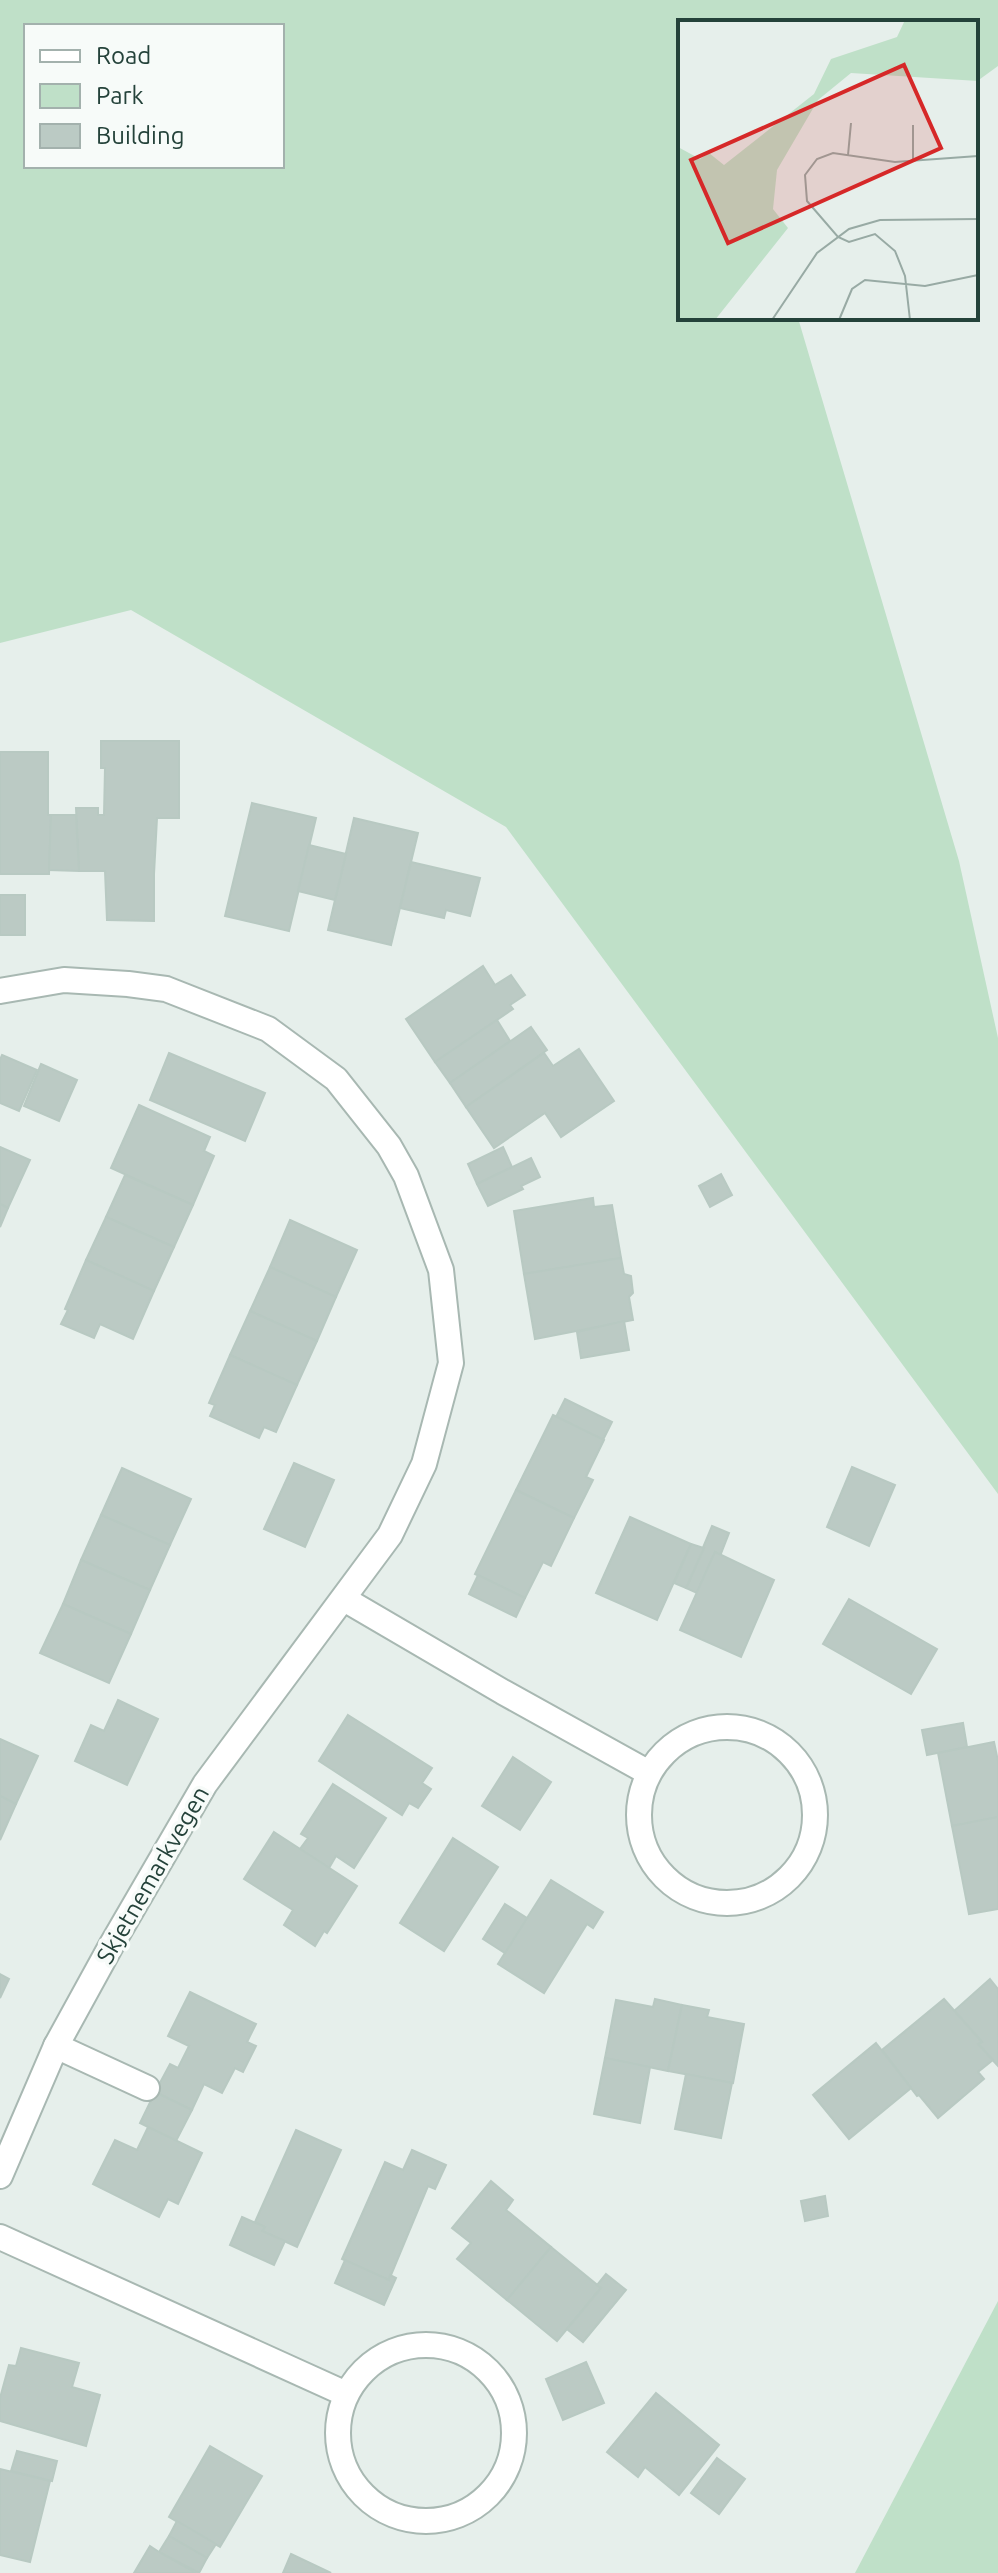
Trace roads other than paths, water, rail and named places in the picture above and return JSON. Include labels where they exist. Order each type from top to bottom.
[{"type":"street","name":"Skjetnemarkvegen","points":[[0,991],[64,980],[166,989],[268,1029],[336,1079],[389,1146],[406,1176],[441,1270],[451,1363],[424,1464],[390,1535],[205,1784],[56,2046],[0,2176]]},
{"type":"street","points":[[344,1599],[649,1773]]},
{"type":"street","points":[[731,1726],[756,1731],[780,1743],[799,1762],[811,1785],[816,1811],[808,1854],[788,1881],[759,1898],[734,1904],[707,1902],[682,1892],[661,1874],[646,1852],[639,1826],[640,1798],[649,1773],[664,1753],[684,1738],[707,1729],[731,1726]]},
{"type":"street","points":[[56,2046],[147,2088]]},
{"type":"street","points":[[0,2237],[346,2394]]},
{"type":"street","points":[[436,2344],[463,2352],[486,2367],[503,2388],[512,2410],[515,2434],[511,2459],[500,2482],[482,2501],[455,2516],[426,2521],[403,2519],[377,2507],[356,2488],[342,2463],[337,2439],[339,2416],[346,2394],[361,2372],[383,2355],[396,2350],[436,2344]]}]
